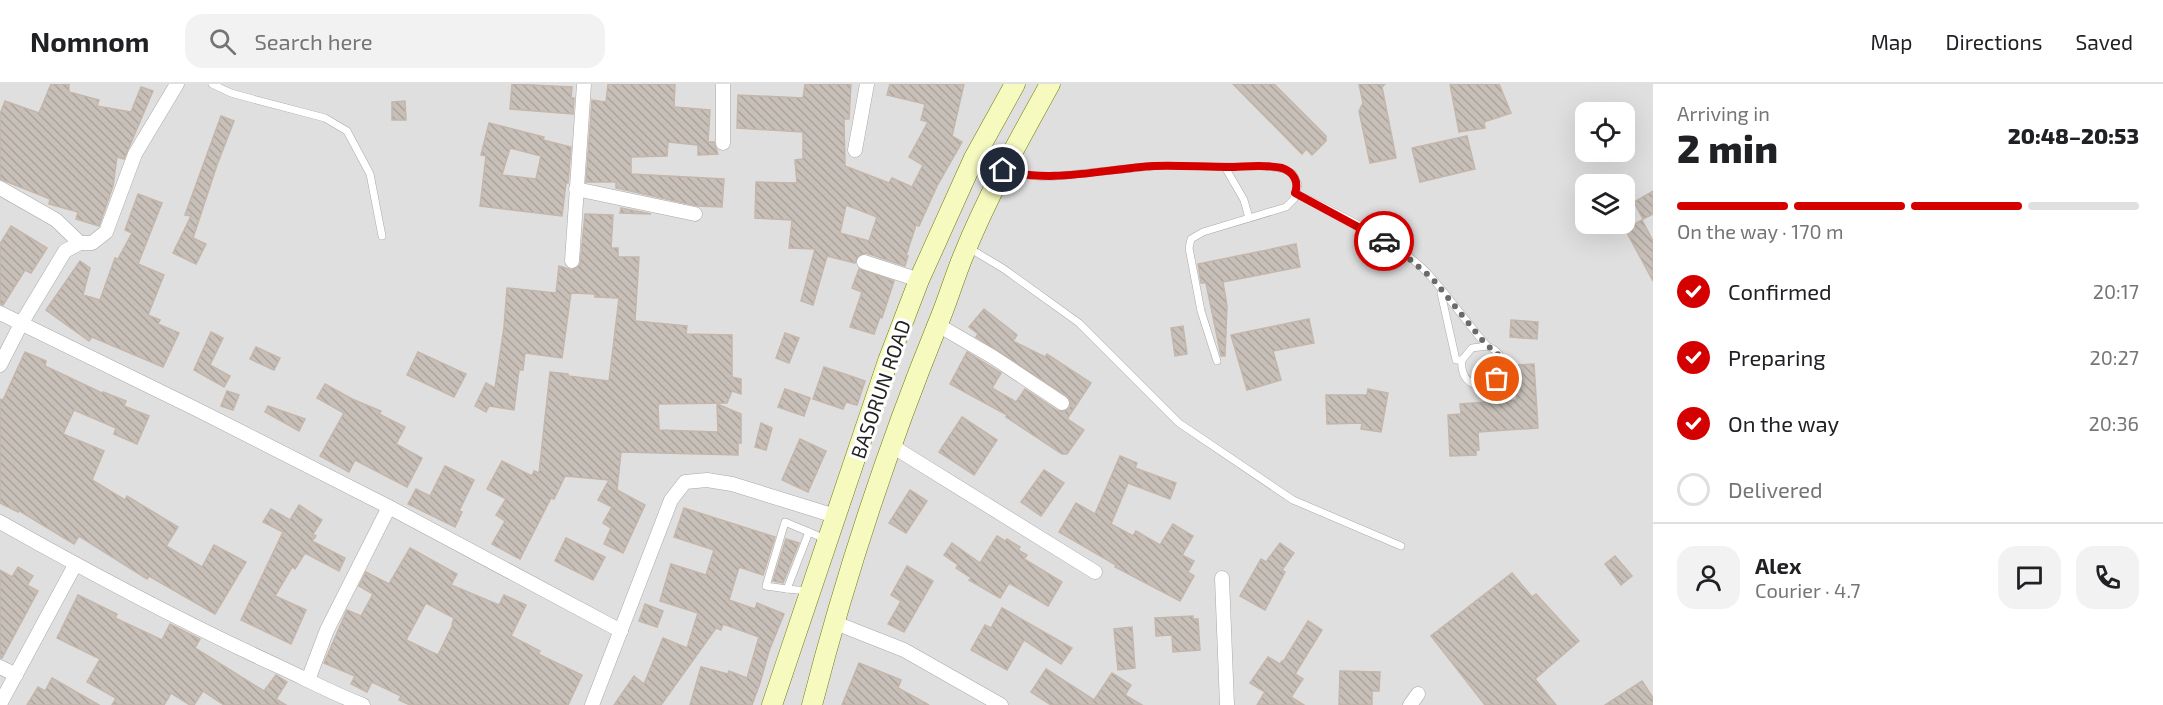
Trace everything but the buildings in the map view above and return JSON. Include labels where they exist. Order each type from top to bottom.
[{"type":"main road","name":"BASORUN ROAD","points":[[772,705],[888,361],[919,280],[974,158],[1015,84]]},
{"type":"main road","name":"BASORUN ROAD","points":[[812,705],[833,622],[918,370],[938,325],[967,247],[1003,170],[1050,84]]},
{"type":"main road","points":[[888,361],[918,370]]},
{"type":"street","points":[[572,261],[584,84]]},
{"type":"street","points":[[723,84],[723,143]]},
{"type":"street","points":[[855,150],[867,84]]},
{"type":"street","points":[[0,364],[65,251],[81,243],[92,243],[106,232],[135,154],[174,85]]},
{"type":"street","points":[[0,188],[56,220],[81,243]]},
{"type":"street","points":[[576,189],[695,214]]},
{"type":"street","points":[[864,262],[919,280]]},
{"type":"street","points":[[0,313],[389,507],[621,631]]},
{"type":"street","points":[[938,325],[993,357],[1062,403]]},
{"type":"street","points":[[892,446],[1095,572]]},
{"type":"street","points":[[592,705],[671,500],[685,482],[707,480],[732,484],[836,516]]},
{"type":"street","points":[[308,680],[327,630],[389,507]]},
{"type":"street","points":[[0,522],[75,565],[222,641],[308,680],[336,700],[363,705]]},
{"type":"street","points":[[0,704],[75,565]]},
{"type":"street","points":[[1222,578],[1227,705]]},
{"type":"street","points":[[833,622],[904,650],[1000,705]]},
{"type":"street","points":[[0,667],[16,675]]},
{"type":"lane","points":[[212,84],[231,93],[326,118],[347,131],[370,174],[382,236]]},
{"type":"lane","points":[[1003,170],[1022,176],[1048,177],[1154,166],[1265,166],[1284,169],[1293,174],[1298,185],[1294,199],[1286,207],[1203,232],[1191,239],[1189,249],[1202,311],[1217,361]]},
{"type":"lane","points":[[1225,167],[1244,200],[1250,218]]},
{"type":"lane","points":[[1295,193],[1326,208],[1401,252],[1432,278],[1501,360],[1501,374],[1492,384],[1485,386],[1471,384],[1462,373],[1462,360],[1472,348],[1487,346]]},
{"type":"lane","points":[[967,247],[1004,269],[1079,323],[1179,423],[1293,500],[1401,546]]},
{"type":"lane","points":[[1441,290],[1456,360],[1462,360]]},
{"type":"lane","points":[[810,591],[766,586],[785,522],[828,539]]},
{"type":"lane","points":[[787,589],[809,532]]},
{"type":"shaded area","points":[[0,84],[1653,84],[1653,705],[0,705]]},
{"type":"way so far","points":[[1384,241],[1432,278],[1487,346],[1498,354],[1502,367],[1497,379]]},
{"type":"route","points":[[1003,170],[1022,176],[1048,177],[1154,166],[1265,166],[1284,169],[1293,174],[1298,185],[1295,193],[1384,241]]}]
